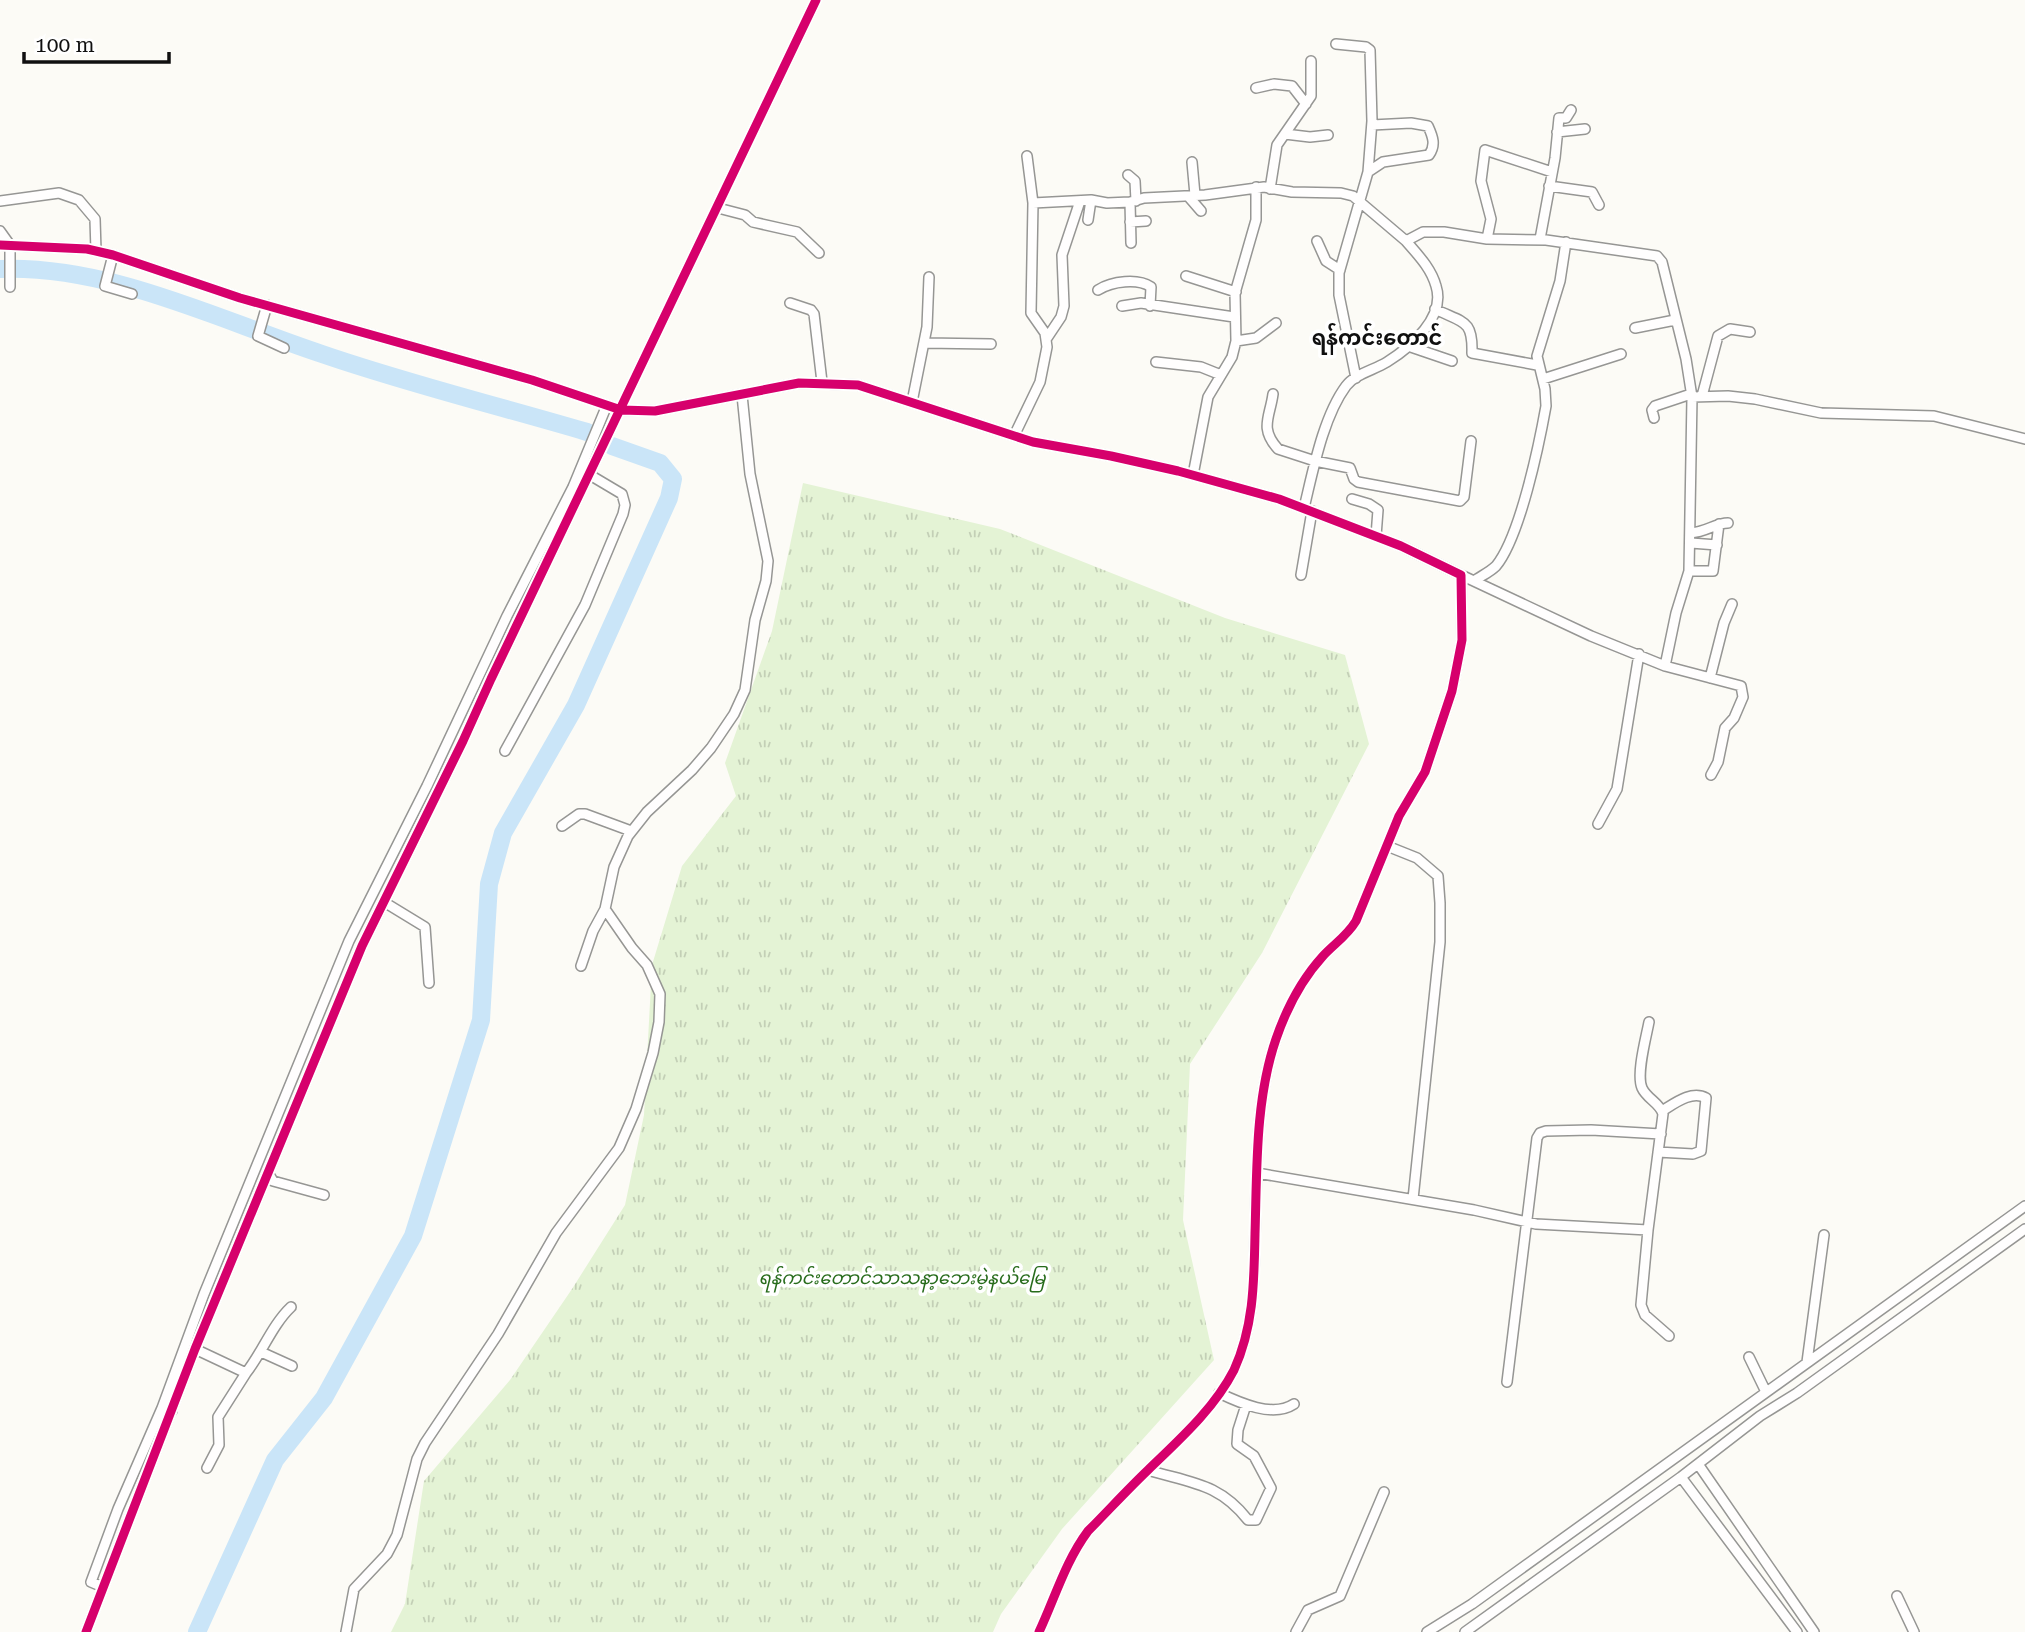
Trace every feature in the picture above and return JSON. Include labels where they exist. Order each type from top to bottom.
[{"type":"street","points":[[86,1632],[98,1586],[198,1331],[485,661],[718,208],[817,0]]},
{"type":"street","points":[[1336,44],[1366,47],[1370,50],[1372,125],[1368,172],[1340,270],[1339,295],[1356,378]]},
{"type":"street","points":[[1270,189],[1276,149],[1312,93],[1311,61]]},
{"type":"street","points":[[1256,88],[1274,84],[1292,86],[1306,104]]},
{"type":"street","points":[[1540,239],[1559,118],[1566,118],[1571,110]]},
{"type":"street","points":[[1368,172],[1383,162],[1429,155],[1433,149],[1434,138],[1428,126],[1420,124],[1372,125]]},
{"type":"street","points":[[1557,132],[1585,130]]},
{"type":"street","points":[[1284,134],[1310,137],[1328,135]]},
{"type":"street","points":[[1487,239],[1491,219],[1481,181],[1485,150],[1552,172]]},
{"type":"street","points":[[1027,156],[1033,203],[1031,313],[1047,338]]},
{"type":"street","points":[[1192,162],[1191,196],[1202,211]]},
{"type":"street","points":[[1128,175],[1135,181],[1130,222],[1131,243]]},
{"type":"street","points":[[1549,186],[1591,192],[1599,205]]},
{"type":"street","points":[[1193,475],[1208,397],[1232,357],[1236,341],[1236,292],[1256,220],[1256,187]]},
{"type":"street","points":[[1033,203],[1091,200],[1107,203],[1133,202],[1144,198],[1191,196],[1256,187],[1341,193],[1353,196],[1406,241],[1433,277],[1437,288],[1436,309],[1425,329],[1388,362],[1347,385],[1340,396],[1315,461],[1301,575]]},
{"type":"street","points":[[0,201],[59,193],[79,200],[95,219],[96,251]]},
{"type":"street","points":[[1088,220],[1091,200]]},
{"type":"street","points":[[1014,436],[1041,378],[1047,338],[1064,306],[1062,255],[1080,201]]},
{"type":"street","points":[[718,208],[745,215],[753,222],[797,232],[819,253]]},
{"type":"street","points":[[1130,222],[1146,221]]},
{"type":"street","points":[[1406,241],[1417,234],[1430,231],[1463,233],[1487,239],[1540,239],[1657,257],[1662,262],[1695,396],[1689,571],[1676,613],[1665,666]]},
{"type":"street","points":[[0,232],[10,257],[10,287]]},
{"type":"street","points":[[1317,241],[1326,261],[1340,270]]},
{"type":"street","points":[[1474,581],[1489,572],[1499,561],[1517,524],[1546,398],[1543,379],[1537,365],[1538,349],[1560,281],[1566,242]]},
{"type":"street","points":[[5,245],[96,251],[113,255],[267,305],[532,380],[614,408],[655,411],[799,383],[858,385],[1033,442],[1193,475],[1308,509],[1376,536],[1591,636],[1665,666],[1741,686],[1743,693],[1736,713],[1725,728],[1718,762],[1711,775]]},
{"type":"street","points":[[113,255],[105,282],[108,288],[132,294]]},
{"type":"street","points":[[1186,276],[1236,292]]},
{"type":"street","points":[[912,401],[925,343],[929,277]]},
{"type":"street","points":[[1098,290],[1105,285],[1127,282],[1147,284],[1151,287],[1150,306]]},
{"type":"street","points":[[790,303],[811,310],[814,314],[822,382]]},
{"type":"street","points":[[1122,306],[1141,303],[1234,317]]},
{"type":"street","points":[[267,305],[258,334],[261,339],[284,348]]},
{"type":"street","points":[[1436,309],[1469,327],[1473,332],[1472,352],[1537,365]]},
{"type":"street","points":[[1635,328],[1675,320]]},
{"type":"street","points":[[1236,341],[1256,338],[1276,323]]},
{"type":"street","points":[[1695,396],[1717,336],[1730,329],[1750,331]]},
{"type":"street","points":[[925,343],[991,344]]},
{"type":"street","points":[[1408,346],[1452,361]]},
{"type":"street","points":[[1543,379],[1620,354]]},
{"type":"street","points":[[1156,362],[1201,367],[1221,375]]},
{"type":"street","points":[[1273,394],[1266,421],[1274,445],[1282,451],[1315,461],[1350,468],[1358,482],[1460,501],[1464,497],[1471,441]]},
{"type":"street","points":[[581,966],[593,932],[606,909],[614,867],[631,831],[711,748],[734,714],[745,690],[755,620],[766,581],[768,561],[750,474],[742,395]]},
{"type":"street","points":[[1654,418],[1652,410],[1655,406],[1695,396],[1755,399],[1821,413],[1934,416],[2025,439]]},
{"type":"street","points":[[98,1586],[91,1582],[118,1509],[195,1349],[207,1285],[349,941],[463,741],[590,475],[614,408]]},
{"type":"street","points":[[505,751],[586,606],[623,514],[625,505],[622,494],[590,475]]},
{"type":"street","points":[[1352,499],[1378,510],[1376,536]]},
{"type":"street","points":[[1689,571],[1713,571],[1723,523],[1691,538]]},
{"type":"street","points":[[1691,538],[1717,545]]},
{"type":"street","points":[[1039,1632],[1053,1595],[1088,1531],[1174,1446],[1219,1393],[1240,1356],[1253,1305],[1257,1173],[1264,1095],[1276,1041],[1306,979],[1323,956],[1348,933],[1356,921],[1399,817],[1424,772],[1452,691],[1462,640],[1461,575]]},
{"type":"street","points":[[1710,678],[1724,623],[1732,604]]},
{"type":"street","points":[[1598,824],[1617,789],[1639,654]]},
{"type":"street","points":[[562,826],[579,814],[585,814],[631,831]]},
{"type":"street","points":[[1387,846],[1418,859],[1438,876],[1440,903],[1440,942],[1413,1199]]},
{"type":"street","points":[[384,902],[425,927],[429,983]]},
{"type":"street","points":[[346,1632],[354,1589],[387,1553],[397,1535],[417,1460],[425,1443],[498,1334],[556,1233],[618,1147],[636,1109],[653,1053],[660,994],[647,965],[606,909]]},
{"type":"street","points":[[1649,1022],[1640,1082],[1644,1092],[1662,1111],[1642,1304],[1645,1315],[1669,1336]]},
{"type":"street","points":[[1658,1152],[1693,1154],[1700,1151],[1706,1098],[1697,1095],[1689,1097],[1662,1111]]},
{"type":"street","points":[[1507,1382],[1536,1144],[1540,1133],[1591,1130],[1661,1134]]},
{"type":"street","points":[[268,1172],[272,1181],[324,1195]]},
{"type":"street","points":[[1257,1173],[1413,1199],[1527,1222],[1648,1230]]},
{"type":"street","points":[[1427,1632],[1472,1604],[2025,1206]]},
{"type":"street","points":[[1465,1632],[1697,1465],[1760,1416],[1797,1393],[2025,1229]]},
{"type":"street","points":[[1807,1362],[1824,1235]]},
{"type":"street","points":[[207,1468],[219,1445],[218,1417],[281,1318],[291,1307]]},
{"type":"street","points":[[195,1349],[246,1374]]},
{"type":"street","points":[[261,1352],[292,1366]]},
{"type":"street","points":[[1749,1357],[1766,1392]]},
{"type":"street","points":[[1219,1393],[1246,1405],[1279,1410],[1294,1404]]},
{"type":"street","points":[[1148,1470],[1209,1487],[1231,1500],[1248,1520],[1256,1520],[1271,1488],[1255,1455],[1237,1444],[1238,1430],[1246,1405]]},
{"type":"street","points":[[1697,1465],[1814,1632]]},
{"type":"street","points":[[1683,1475],[1797,1632]]},
{"type":"street","points":[[1296,1632],[1308,1610],[1340,1596],[1384,1492]]},
{"type":"street","points":[[1897,1596],[1914,1632]]},
{"type":"green space","name":"ရန်ကင်းတောင်သာသနာ့ဘေးမဲ့နယ်မြေ","points":[[803,483],[1000,529],[1225,618],[1345,655],[1369,744],[1262,953],[1190,1064],[1183,1220],[1214,1360],[1062,1529],[1001,1614],[993,1632],[391,1632],[405,1604],[424,1481],[510,1380],[625,1205],[644,1115],[652,965],[682,866],[736,796],[725,763],[772,631]]},
{"type":"waterway","points":[[0,269],[41,270],[123,285],[355,365],[587,432]]},
{"type":"waterway","points":[[197,1632],[275,1460],[324,1398],[413,1236],[481,1020],[489,884],[503,833],[576,705],[669,498],[673,479],[660,463],[612,446]]},
{"type":"cycle path","points":[[86,1632],[195,1349],[362,946],[463,741],[816,0]]},
{"type":"cycle path","points":[[0,245],[87,249],[113,255],[240,298],[532,380],[621,410],[655,411],[799,383],[858,385],[1033,442],[1178,471],[1279,499],[1401,546],[1461,575],[1462,640],[1452,691],[1425,772],[1399,816],[1356,921],[1345,936],[1315,965],[1295,995],[1269,1062],[1258,1136],[1252,1303],[1241,1353],[1226,1384],[1195,1423],[1088,1531],[1067,1568],[1039,1632]]},
{"type":"district","name":"ရန်ကင်းတောင်","points":[[1377,338]]}]
